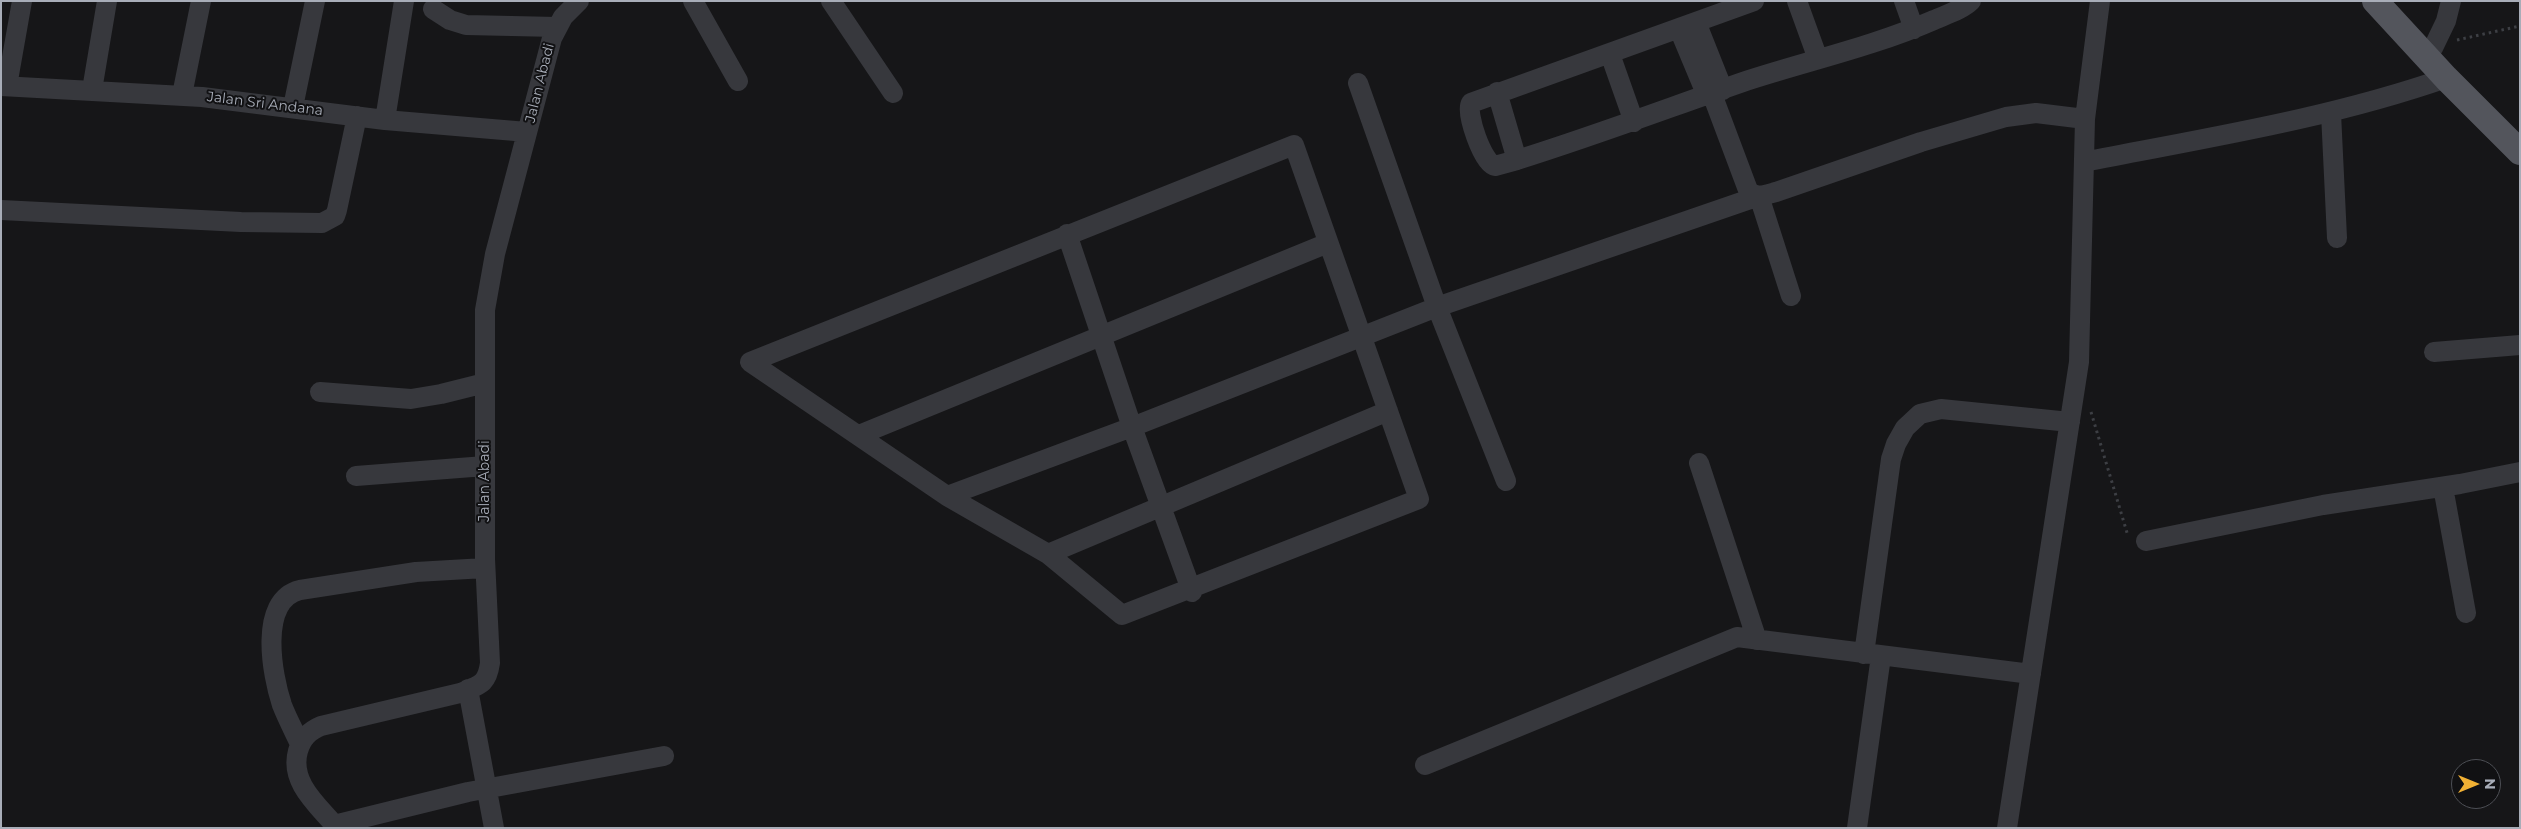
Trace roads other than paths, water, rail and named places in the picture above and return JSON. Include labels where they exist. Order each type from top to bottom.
[{"type":"main road","points":[[2375,1],[2446,78],[2520,152]]},
{"type":"street","points":[[4,86],[22,1]]},
{"type":"street","points":[[92,90],[107,1]]},
{"type":"street","points":[[182,96],[201,1]]},
{"type":"street","points":[[293,107],[315,1]]},
{"type":"street","points":[[385,120],[404,1]]},
{"type":"street","name":"Jalan Abadi","points":[[300,744],[306,735],[321,726],[479,686],[489,675],[485,568],[485,310],[490,277],[552,38],[570,8],[579,1]]},
{"type":"street","points":[[694,1],[738,81]]},
{"type":"street","points":[[832,1],[894,93]]},
{"type":"street","points":[[1754,1],[1471,103],[1469,112],[1482,150],[1489,164],[1495,166],[1518,160],[1634,122],[1714,93],[1818,59],[1857,49],[1914,29],[1952,12],[1970,1]]},
{"type":"street","points":[[1797,1],[1818,59]]},
{"type":"street","points":[[1904,1],[1914,29]]},
{"type":"street","points":[[2007,828],[2079,362],[2086,119],[2100,1]]},
{"type":"street","points":[[2433,48],[2446,21],[2451,1]]},
{"type":"street","points":[[433,9],[450,20],[466,25],[557,27]]},
{"type":"street","points":[[1688,26],[1748,190],[1751,194],[1759,196]]},
{"type":"street","points":[[1610,54],[1634,122]]},
{"type":"street","points":[[2084,162],[2331,113],[2386,98],[2446,78]]},
{"type":"street","points":[[1358,83],[1437,306],[1506,481]]},
{"type":"street","name":"Jalan Sri Andana","points":[[4,86],[182,96],[293,107],[385,120],[527,132]]},
{"type":"street","points":[[1498,92],[1518,160]]},
{"type":"street","points":[[2331,113],[2337,238]]},
{"type":"street","points":[[947,496],[1132,428],[1437,306],[1921,142],[2006,117],[2036,114],[2086,119]]},
{"type":"street","points":[[1,210],[231,222],[322,223],[335,216],[338,210],[357,116]]},
{"type":"street","points":[[1294,145],[1328,243],[1419,499],[1191,590],[1122,615],[1048,554],[947,496],[750,362],[1294,145]]},
{"type":"street","points":[[1759,196],[1791,296]]},
{"type":"street","points":[[1067,234],[1132,428],[1191,590]]},
{"type":"street","points":[[859,435],[1328,243]]},
{"type":"street","points":[[2434,352],[2520,346]]},
{"type":"street","points":[[320,392],[411,399],[485,383]]},
{"type":"street","points":[[1857,828],[1891,459],[1905,428],[1920,414],[1941,409],[2070,422]]},
{"type":"street","points":[[1048,554],[1388,411]]},
{"type":"street","points":[[1699,463],[1757,640]]},
{"type":"street","points":[[356,476],[485,466]]},
{"type":"street","points":[[2146,541],[2323,505],[2443,487],[2520,472]]},
{"type":"street","points":[[2443,487],[2466,613]]},
{"type":"street","points":[[485,568],[416,572],[300,590],[288,594],[278,606],[274,622],[272,662],[283,708],[300,744],[297,756],[299,780],[311,799],[336,826],[488,788],[664,756]]},
{"type":"street","points":[[1425,765],[1737,637],[2031,674]]},
{"type":"street","points":[[468,689],[494,828]]}]
